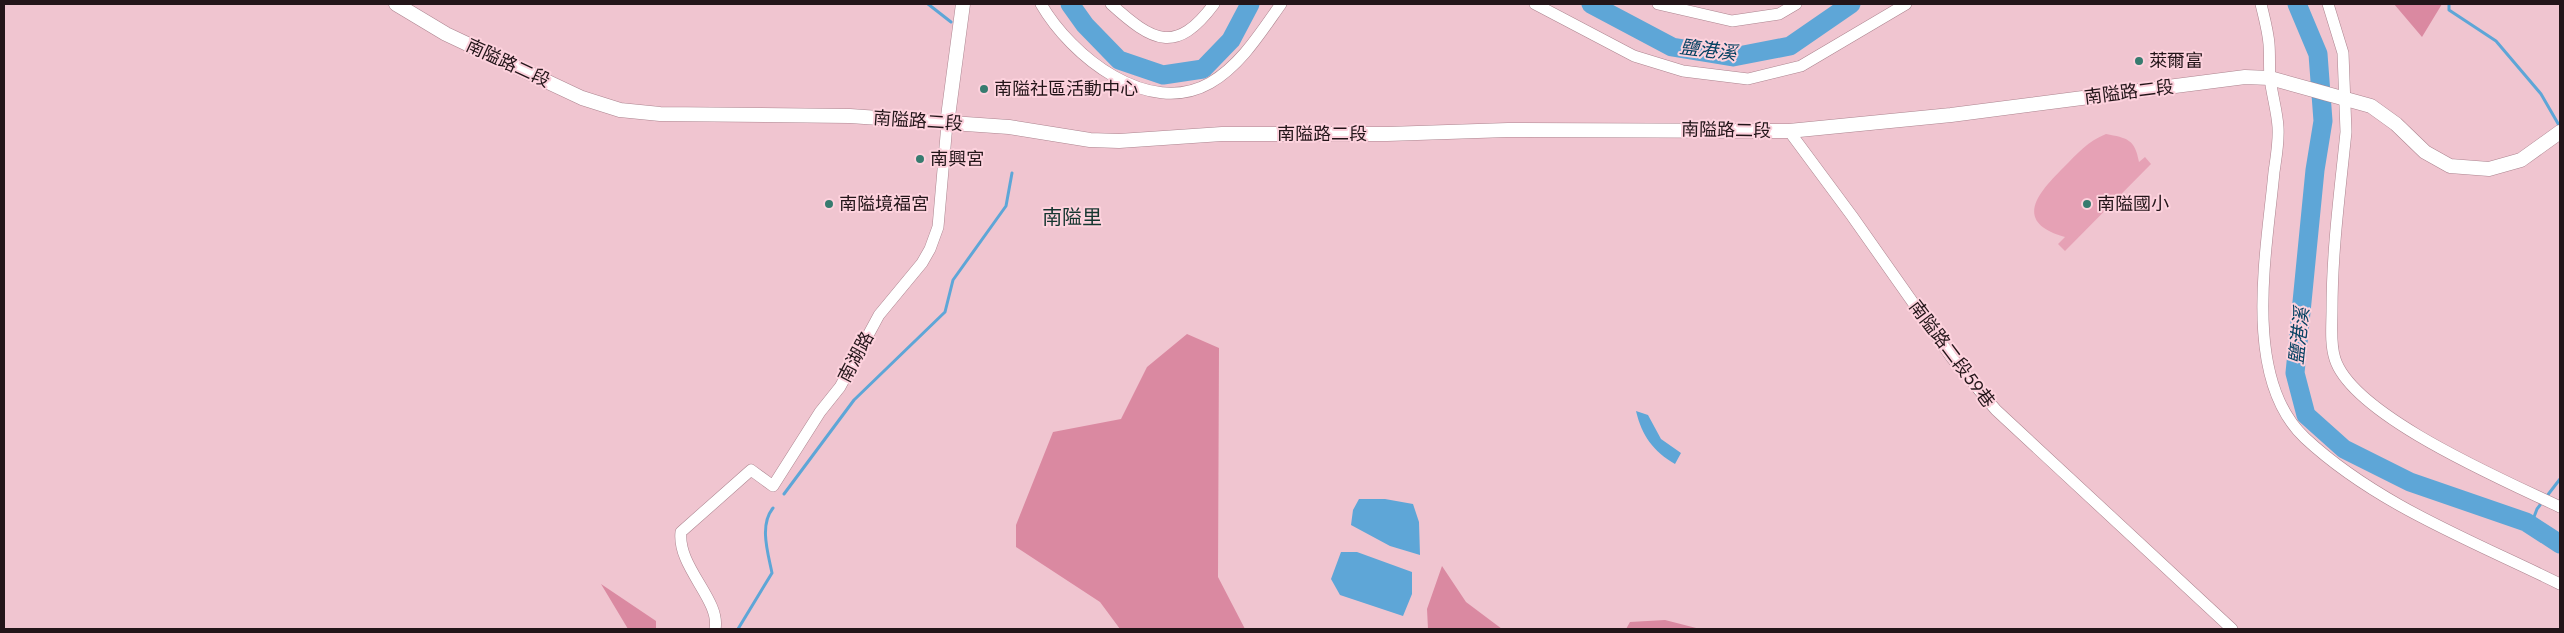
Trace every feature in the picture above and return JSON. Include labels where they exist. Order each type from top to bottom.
[{"type":"street","name":"南隘路二段","points":[[396,4],[446,34],[582,98],[620,110],[660,114],[850,116],[1009,127],[1090,140],[1119,141],[1222,134],[1387,134],[1508,130],[1789,131],[1941,116],[2245,77],[2270,78],[2371,106],[2396,124],[2425,152],[2450,166],[2490,169],[2521,160],[2560,132]]},
{"type":"street","name":"南湖路","points":[[715,629],[716,623],[713,609],[680,545],[681,532],[751,470],[773,486],[820,412],[840,387],[879,315],[922,263],[938,227],[947,124],[963,4]]},
{"type":"street","points":[[1041,4],[1071,42],[1104,72],[1132,86],[1154,92],[1183,92],[1210,83],[1238,61],[1281,4]]},
{"type":"street","points":[[1111,4],[1135,26],[1158,38],[1178,37],[1185,33],[1199,24],[1214,4]]},
{"type":"street","points":[[1535,4],[1634,56],[1684,71],[1748,79],[1801,66],[1906,4]]},
{"type":"street","points":[[1658,4],[1732,21],[1778,14],[1796,4]]},
{"type":"street","points":[[2261,4],[2269,43],[2270,78],[2278,128],[2266,269],[2264,328],[2268,364],[2274,388],[2286,414],[2304,436],[2340,466],[2372,489],[2560,584]]},
{"type":"street","points":[[2328,4],[2343,53],[2346,100],[2346,132],[2332,273],[2332,335],[2335,360],[2353,387],[2370,404],[2397,422],[2468,462],[2560,507]]},
{"type":"street","name":"南隘路二段59巷","points":[[1789,131],[1974,386],[2037,451],[2147,549],[2232,629]]},
{"type":"shaded area","points":[[2394,4],[2442,4],[2422,37]]},
{"type":"shaded area","points":[[2106,134],[2129,141],[2135,148],[2139,162],[2145,157],[2151,164],[2065,251],[2058,244],[2065,237],[2049,231],[2039,223],[2035,215],[2035,206],[2039,197],[2054,177],[2088,144]]},
{"type":"shaded area","points":[[1187,334],[1219,348],[1218,577],[1245,629],[1120,629],[1100,602],[1016,547],[1016,525],[1053,432],[1121,419],[1147,367]]},
{"type":"shaded area","points":[[1442,566],[1466,602],[1502,629],[1428,629],[1427,609]]},
{"type":"shaded area","points":[[601,584],[656,621],[656,629],[628,629]]},
{"type":"shaded area","points":[[1665,620],[1700,629],[1626,629],[1630,622]]},
{"type":"water","points":[[1636,411],[1648,415],[1661,439],[1681,453],[1675,464],[1660,454],[1650,442],[1638,420]]},
{"type":"water","points":[[1359,499],[1385,499],[1413,504],[1419,522],[1420,555],[1390,546],[1351,525],[1353,510]]},
{"type":"water","points":[[1341,552],[1357,552],[1412,572],[1412,594],[1403,616],[1340,595],[1331,579]]},
{"type":"waterway","points":[[928,4],[951,22]]},
{"type":"waterway","name":"鹽港溪","points":[[1070,4],[1085,25],[1119,60],[1163,75],[1203,69],[1231,40],[1250,4]]},
{"type":"waterway","name":"鹽港溪","points":[[1591,4],[1672,47],[1733,57],[1790,46],[1851,4]]},
{"type":"waterway","name":"鹽港溪","points":[[2297,4],[2318,54],[2323,121],[2315,170],[2295,373],[2306,415],[2344,449],[2410,482],[2526,522],[2560,544]]},
{"type":"waterway","points":[[2449,4],[2449,10],[2496,41],[2541,94],[2560,127]]},
{"type":"waterway","points":[[784,494],[854,400],[945,312],[953,280],[1006,206],[1012,173]]},
{"type":"waterway","points":[[2531,525],[2537,509],[2560,479]]},
{"type":"waterway","points":[[738,629],[772,573],[765,531],[766,523],[773,508]]},
{"type":"place","name":"萊爾富","points":[[2139,61]]},
{"type":"place","name":"南隘社區活動中心","points":[[984,89]]},
{"type":"place","name":"南興宮","points":[[920,159]]},
{"type":"place","name":"南隘境福宮","points":[[829,204]]},
{"type":"place","name":"南隘國小","points":[[2087,204]]},
{"type":"district","name":"南隘里","points":[[1072,217]]}]
